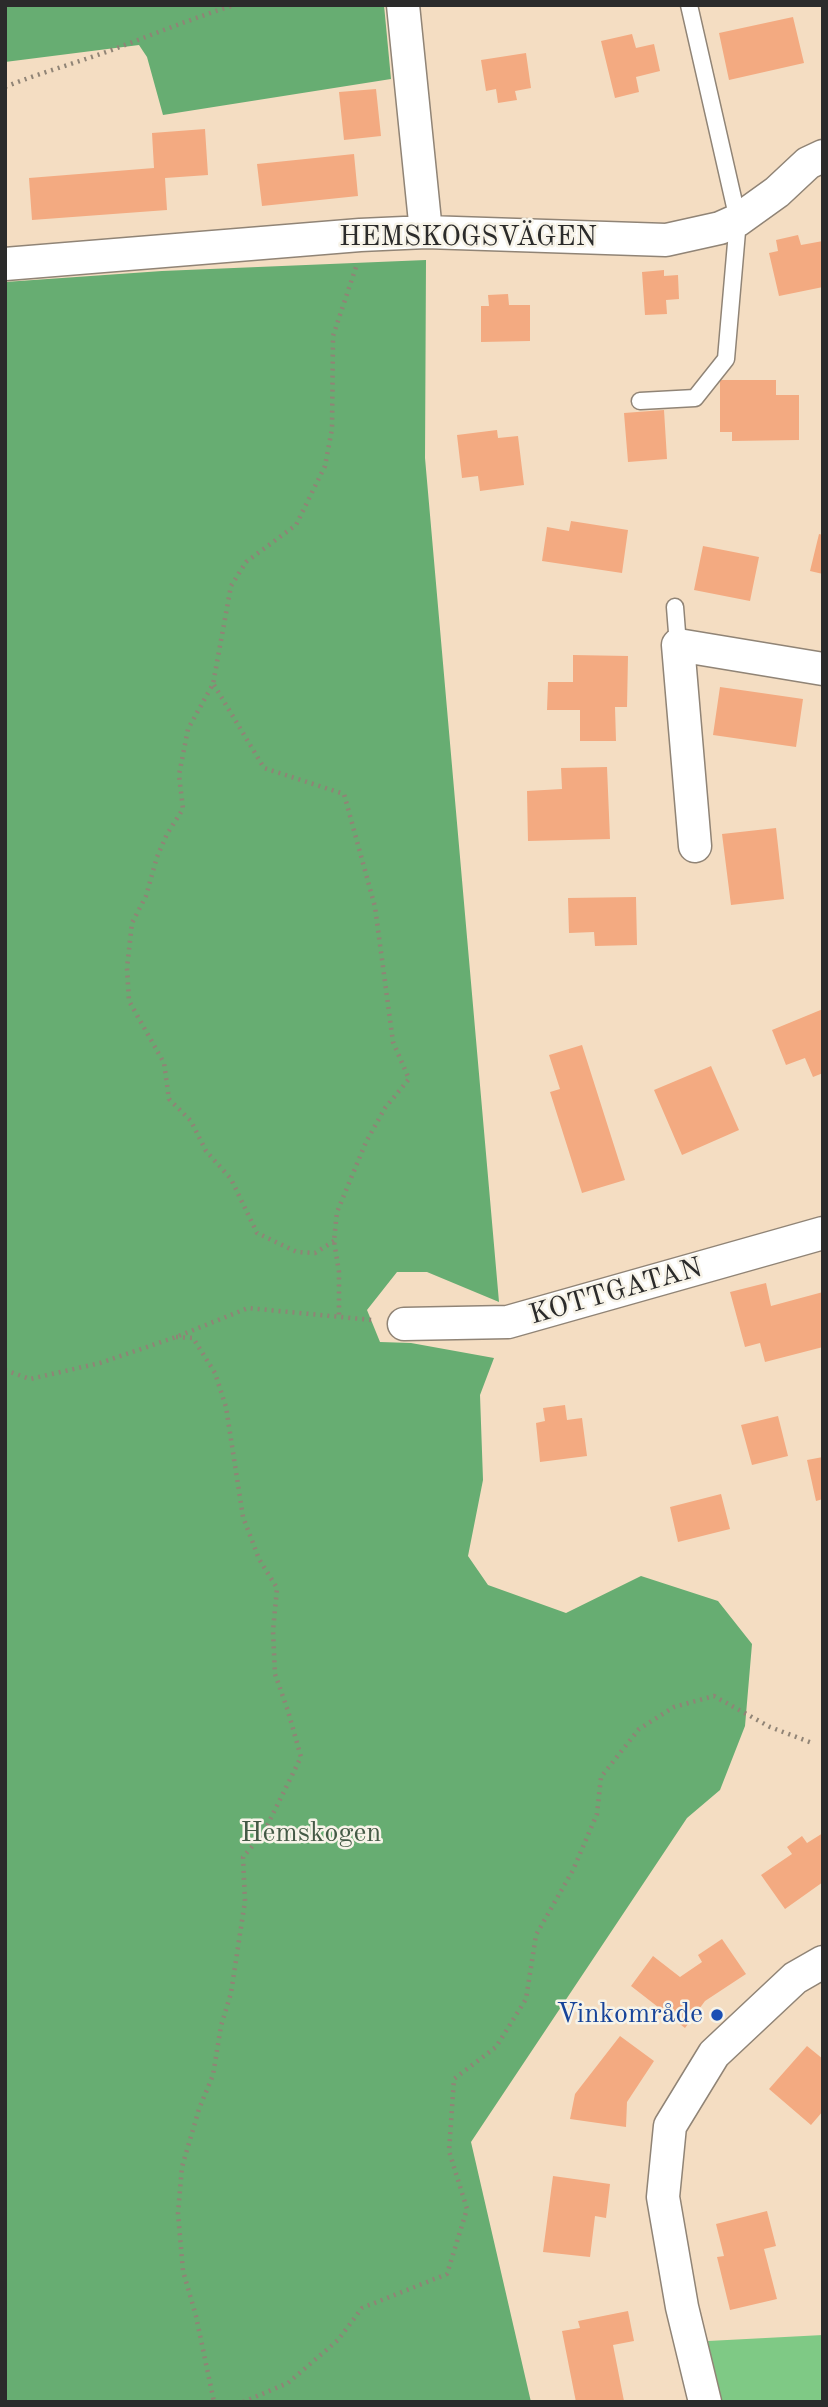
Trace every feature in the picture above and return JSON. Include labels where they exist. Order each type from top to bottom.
[{"type":"street","points":[[403,5],[426,232]]},
{"type":"street","name":"HEMSKOGSVÄGEN","points":[[5,264],[360,234],[426,232],[666,240],[720,228],[738,220],[777,192],[808,163],[823,156]]},
{"type":"street","points":[[695,846],[678,645],[823,669]]},
{"type":"street","name":"KOTTGATAN","points":[[404,1324],[508,1322],[823,1233]]},
{"type":"street","points":[[705,2402],[682,2307],[663,2197],[670,2126],[714,2054],[795,1978],[823,1962]]},
{"type":"lane","points":[[640,401],[695,398],[726,359],[738,220],[689,5]]},
{"type":"lane","points":[[675,607],[678,645]]},
{"type":"path","points":[[5,87],[46,70],[115,49],[168,27],[234,5]]},
{"type":"path","points":[[334,1241],[314,1253],[297,1252],[257,1233],[231,1179],[206,1151],[191,1121],[169,1099],[163,1063],[129,1001],[127,968],[132,923],[146,896],[167,834],[183,809],[179,775],[188,729],[213,684],[231,586],[246,562],[296,525],[325,466],[332,429],[333,336],[356,265],[360,234]]},
{"type":"path","points":[[213,684],[264,768],[344,794],[375,907],[393,1042],[409,1079],[385,1108],[366,1142],[337,1212],[334,1241],[340,1272],[339,1316]]},
{"type":"path","points":[[5,1370],[30,1379],[100,1363],[176,1337],[248,1308],[404,1324]]},
{"type":"path","points":[[176,1337],[193,1338],[215,1373],[226,1407],[243,1517],[259,1559],[277,1588],[273,1631],[275,1674],[301,1757],[263,1834],[243,1857],[245,1901],[231,1993],[221,2026],[213,2075],[199,2109],[182,2167],[178,2213],[183,2271],[196,2316],[214,2402]]},
{"type":"path","points":[[243,2402],[288,2383],[338,2340],[362,2308],[447,2274],[467,2209],[449,2151],[454,2079],[496,2047],[526,1999],[537,1935],[573,1870],[597,1814],[601,1777],[639,1729],[674,1707],[714,1696],[770,1727],[812,1743]]},
{"type":"green space","points":[[5,5],[384,5],[391,79],[163,115],[147,57],[139,45],[5,62]]},
{"type":"green space","name":"Hemskogen","points":[[426,260],[425,458],[499,1302],[427,1272],[397,1272],[367,1310],[380,1342],[411,1343],[494,1358],[480,1395],[483,1480],[468,1556],[488,1585],[566,1613],[641,1576],[718,1601],[752,1644],[745,1726],[720,1790],[687,1818],[471,2142],[531,2402],[5,2402],[5,282],[162,271]]},
{"type":"green space","points":[[823,2335],[823,2402],[718,2402],[708,2341]]},
{"type":"building","points":[[793,17],[804,63],[729,80],[719,33]]},
{"type":"building","points":[[632,34],[636,48],[654,44],[660,71],[636,77],[639,92],[615,98],[601,41]]},
{"type":"building","points":[[526,53],[531,88],[515,91],[517,100],[498,103],[496,89],[486,91],[481,60]]},
{"type":"building","points":[[376,89],[381,136],[344,140],[339,92]]},
{"type":"building","points":[[205,129],[208,175],[165,178],[167,210],[32,220],[29,178],[154,168],[152,133]]},
{"type":"building","points":[[354,154],[358,196],[262,206],[257,164]]},
{"type":"building","points":[[798,235],[801,245],[823,241],[823,287],[779,296],[769,253],[778,251],[776,240]]},
{"type":"building","points":[[664,270],[664,276],[678,275],[679,299],[666,300],[667,314],[645,315],[642,272]]},
{"type":"building","points":[[508,294],[509,305],[530,305],[530,341],[481,342],[481,306],[489,306],[488,295]]},
{"type":"building","points":[[720,380],[776,380],[776,395],[799,395],[799,440],[732,441],[732,432],[720,432]]},
{"type":"building","points":[[664,410],[667,459],[628,462],[624,413]]},
{"type":"building","points":[[497,430],[498,438],[518,436],[524,485],[480,491],[478,476],[462,478],[457,435]]},
{"type":"building","points":[[571,521],[628,530],[622,573],[542,561],[547,527],[569,531]]},
{"type":"building","points":[[819,534],[823,535],[823,574],[810,571]]},
{"type":"building","points":[[703,546],[759,557],[750,601],[694,590]]},
{"type":"building","points":[[573,655],[628,656],[627,707],[615,707],[616,741],[580,741],[580,710],[547,710],[548,682],[573,682]]},
{"type":"building","points":[[720,687],[803,699],[796,747],[713,735]]},
{"type":"building","points":[[607,767],[610,839],[528,841],[527,791],[562,789],[561,768]]},
{"type":"building","points":[[776,828],[784,899],[731,905],[722,834]]},
{"type":"building","points":[[636,897],[637,945],[595,946],[594,932],[569,933],[568,898]]},
{"type":"building","points":[[823,1009],[823,1073],[813,1077],[805,1058],[786,1065],[772,1030]]},
{"type":"building","points":[[582,1045],[625,1180],[582,1193],[550,1092],[560,1089],[549,1055]]},
{"type":"building","points":[[711,1066],[739,1130],[682,1155],[654,1090]]},
{"type":"building","points":[[766,1283],[771,1306],[823,1292],[823,1347],[765,1362],[760,1343],[745,1347],[730,1292]]},
{"type":"building","points":[[565,1405],[567,1420],[582,1418],[587,1456],[540,1462],[536,1423],[545,1421],[543,1408]]},
{"type":"building","points":[[778,1416],[788,1456],[752,1465],[741,1425]]},
{"type":"building","points":[[823,1457],[823,1499],[816,1501],[807,1460]]},
{"type":"building","points":[[721,1494],[730,1529],[678,1542],[670,1507]]},
{"type":"building","points":[[823,1833],[823,1882],[785,1909],[761,1875],[792,1854],[787,1847],[802,1836],[807,1843]]},
{"type":"building","points":[[722,1939],[746,1974],[705,2001],[685,2028],[631,1986],[653,1956],[680,1977],[702,1962],[698,1955]]},
{"type":"building","points":[[620,2036],[654,2061],[627,2102],[626,2127],[570,2119],[575,2094]]},
{"type":"building","points":[[807,2046],[823,2059],[823,2111],[811,2125],[769,2089]]},
{"type":"building","points":[[553,2176],[610,2184],[606,2218],[595,2216],[590,2257],[543,2252]]},
{"type":"building","points":[[767,2211],[776,2246],[764,2249],[777,2299],[730,2310],[717,2257],[724,2256],[716,2224]]},
{"type":"building","points":[[628,2311],[634,2341],[613,2345],[624,2401],[576,2402],[562,2331],[580,2328],[578,2321]]},
{"type":"place","name":"Vinkområde","points":[[717,2015]]}]
